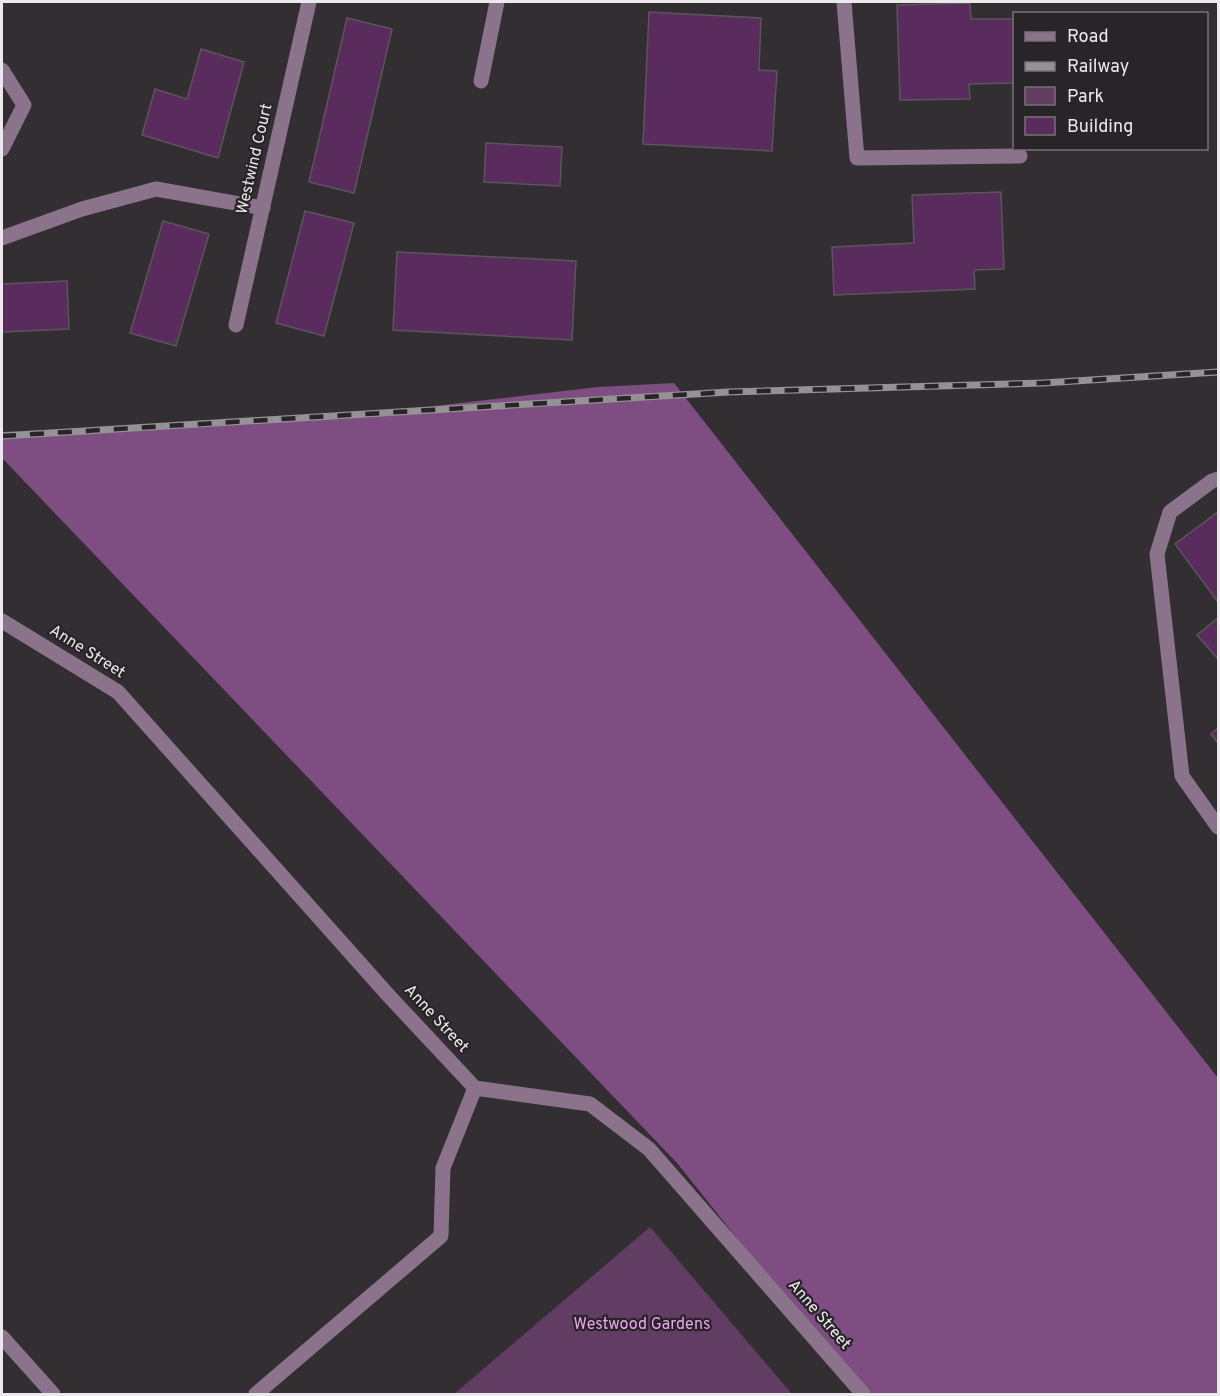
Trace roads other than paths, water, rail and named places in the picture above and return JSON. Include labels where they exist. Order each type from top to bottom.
[{"type":"street","name":"Westwind Court","points":[[236,325],[309,2]]},
{"type":"street","points":[[481,81],[497,2]]},
{"type":"street","points":[[844,2],[857,158],[1020,156]]},
{"type":"street","points":[[2,70],[24,105],[2,149]]},
{"type":"street","points":[[2,238],[82,210],[156,189],[263,208]]},
{"type":"street","points":[[1218,479],[1170,512],[1157,554],[1182,776],[1218,827]]},
{"type":"street","name":"Anne Street","points":[[2,621],[118,692],[389,996],[475,1088],[590,1104],[649,1149],[863,1395]]},
{"type":"street","points":[[256,1395],[441,1236],[443,1168],[475,1088]]},
{"type":"street","points":[[2,1337],[53,1395]]},
{"type":"railway","points":[[2,436],[728,392],[1043,383],[1218,372]]},
{"type":"park label","name":"Westwood Gardens","points":[[642,1325]]}]
